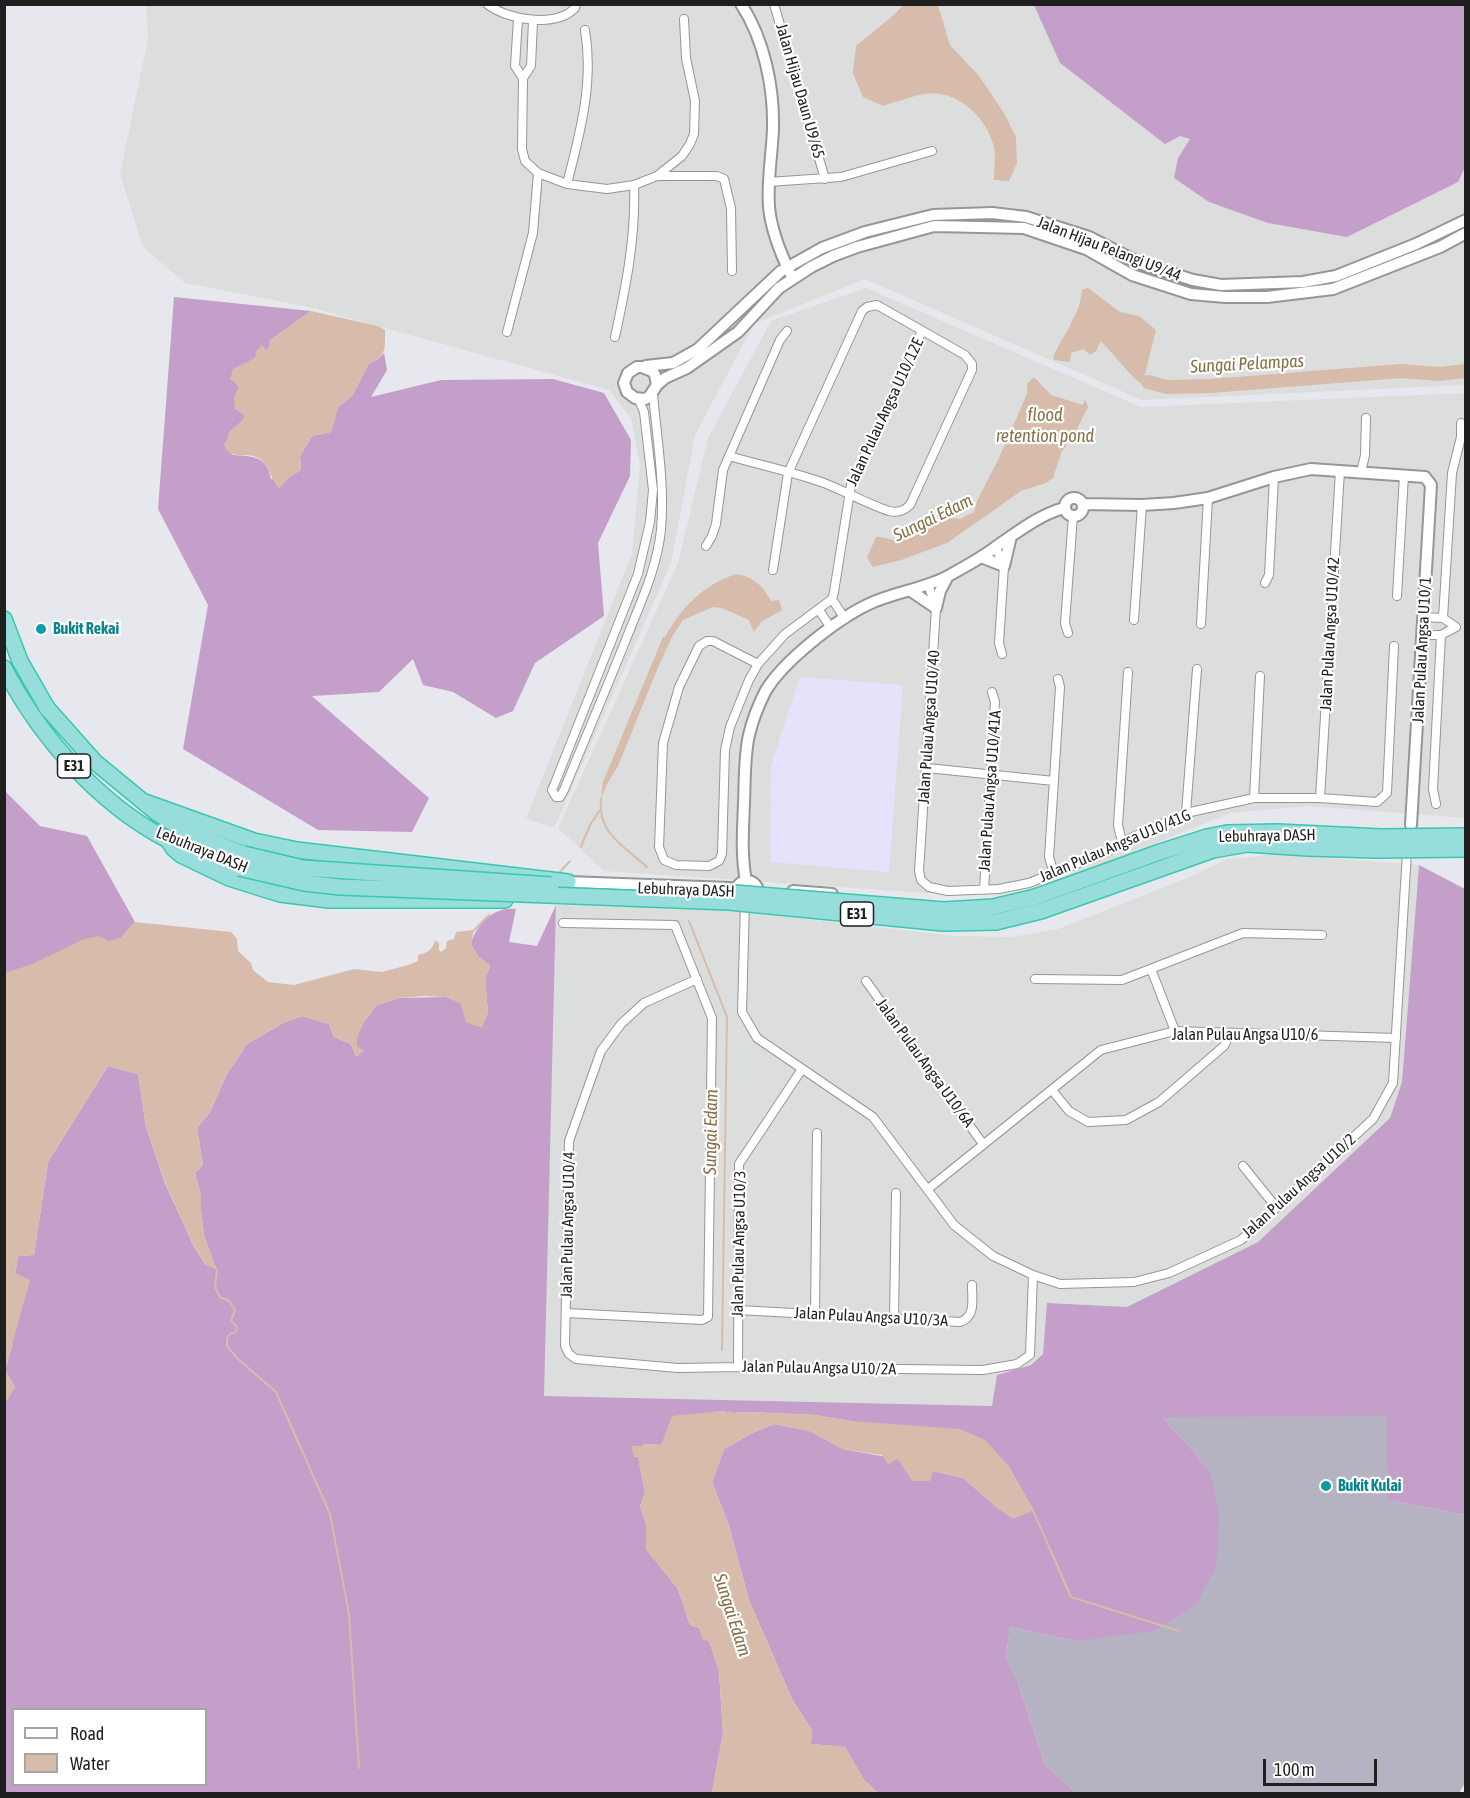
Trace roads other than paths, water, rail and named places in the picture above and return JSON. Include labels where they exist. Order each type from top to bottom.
[{"type":"highway","name":"Lebuhraya DASH","points":[[4,619],[20,661],[54,717],[95,762],[157,813],[242,861],[303,868],[561,886],[742,892],[944,910],[993,907],[1035,897],[1169,849],[1227,833],[1278,832],[1381,837],[1466,836]]},
{"type":"highway","name":"Lebuhraya DASH","points":[[4,668],[15,689],[71,764],[109,800],[142,825],[168,840],[242,861],[304,883],[340,887],[729,902],[943,923],[996,922],[1041,911],[1213,850],[1246,844],[1377,850],[1466,849]]},
{"type":"highway","points":[[145,802],[254,841],[297,850],[568,882]]},
{"type":"highway","points":[[168,840],[181,855],[229,878],[280,894],[329,900],[514,900]]},
{"type":"street","points":[[487,4],[496,11],[518,19],[533,21],[560,17],[570,13],[576,4]]},
{"type":"street","points":[[741,4],[760,44],[773,100],[773,130],[768,182],[770,211],[787,268],[793,279]]},
{"type":"street","name":"Jalan Hijau Daun U9/65","points":[[774,4],[825,179]]},
{"type":"street","points":[[518,19],[516,66],[524,78]]},
{"type":"street","points":[[533,21],[531,66],[524,78],[523,156],[529,166],[538,173],[567,184],[607,189],[634,185],[657,176],[682,156],[694,134],[695,101],[686,58],[684,19]]},
{"type":"street","points":[[567,184],[579,140],[586,94],[585,30]]},
{"type":"street","points":[[768,182],[841,177],[932,151]]},
{"type":"street","points":[[507,332],[533,233],[538,173]]},
{"type":"street","points":[[657,176],[717,176],[724,179],[731,208],[732,271]]},
{"type":"street","points":[[615,337],[630,269],[635,205],[634,185]]},
{"type":"street","name":"Jalan Hijau Pelangi U9/44","points":[[642,367],[673,363],[698,349],[781,271],[822,248],[865,232],[933,215],[993,213],[1026,217],[1089,237],[1142,264],[1193,280],[1221,285],[1303,282],[1336,276],[1416,244],[1466,220]]},
{"type":"street","name":"Jalan Hijau Pelangi U9/44","points":[[655,389],[665,378],[710,354],[738,332],[779,288],[793,279],[833,256],[934,226],[1024,228],[1086,249],[1132,274],[1191,294],[1225,297],[1267,297],[1333,289],[1440,247],[1466,233]]},
{"type":"street","points":[[729,456],[788,473],[848,492],[890,511],[905,510],[910,505],[972,370],[972,364],[965,355],[877,305],[872,305],[862,311],[788,473],[772,570]]},
{"type":"street","name":"Jalan Pulau Angsa U10/12E","points":[[833,596],[848,492],[922,331]]},
{"type":"street","points":[[706,546],[716,524],[723,470],[780,340],[787,332]]},
{"type":"street","points":[[639,400],[644,412],[653,490],[646,549],[552,790],[556,797],[560,797],[564,790],[576,762],[648,585],[656,554],[661,532],[663,491],[655,375],[652,371],[637,367],[628,373],[624,383],[630,396],[639,400],[650,397],[655,389]]},
{"type":"street","points":[[1361,472],[1365,455],[1366,418]]},
{"type":"street","points":[[1441,618],[1452,473],[1461,437],[1461,423]]},
{"type":"street","points":[[1068,633],[1065,623],[1069,512],[1065,503],[1071,498],[1077,497],[1083,504],[1142,505],[1208,498],[1274,477],[1311,470],[1404,475],[1397,596]]},
{"type":"street","name":"Jalan Pulau Angsa U10/42","points":[[1320,798],[1340,471]]},
{"type":"street","name":"Jalan Pulau Angsa U10/1","points":[[1404,475],[1425,477],[1431,485],[1411,825]]},
{"type":"street","points":[[1265,584],[1269,575],[1274,477]]},
{"type":"street","points":[[1201,624],[1208,498]]},
{"type":"street","points":[[846,508],[862,499]]},
{"type":"street","points":[[746,893],[742,859],[749,734],[765,692],[782,671],[804,649],[869,603],[911,591],[948,576],[1051,512],[1081,512],[1083,504]]},
{"type":"street","points":[[1134,620],[1142,505]]},
{"type":"street","points":[[1002,654],[999,643],[1004,566],[1011,536]]},
{"type":"street","points":[[996,548],[1004,566]]},
{"type":"street","points":[[981,557],[1004,566]]},
{"type":"street","points":[[911,591],[936,608],[940,591],[948,576]]},
{"type":"street","name":"Jalan Pulau Angsa U10/40","points":[[920,870],[936,608],[928,584]]},
{"type":"street","points":[[758,664],[718,643],[708,641],[699,646],[679,687],[663,743],[659,847],[664,860],[670,864],[688,866],[714,864],[722,854],[725,750],[738,705],[758,664],[785,634],[819,610],[833,596],[845,618]]},
{"type":"street","points":[[819,610],[831,628]]},
{"type":"street","points":[[1423,617],[1441,618],[1456,627],[1466,628]]},
{"type":"street","points":[[1422,635],[1439,635],[1456,627]]},
{"type":"street","points":[[1436,804],[1433,789],[1439,635]]},
{"type":"street","name":"Jalan Pulau Angsa U10/41G","points":[[920,870],[921,880],[929,887],[948,891],[984,890],[1019,885],[1109,851],[1186,813],[1254,798],[1320,798],[1377,802],[1387,793],[1394,646]]},
{"type":"street","points":[[1186,813],[1197,669]]},
{"type":"street","points":[[1122,843],[1118,825],[1128,672]]},
{"type":"street","points":[[1254,798],[1260,676]]},
{"type":"street","points":[[1054,873],[1049,858],[1060,687],[1058,679]]},
{"type":"street","name":"Jalan Pulau Angsa U10/41A","points":[[984,890],[995,702],[992,692]]},
{"type":"street","points":[[927,768],[1054,781]]},
{"type":"street","points":[[514,900],[813,892],[930,905],[975,905],[1037,891],[1205,833],[1282,825],[1396,831]]},
{"type":"street","points":[[1466,836],[1420,834],[1411,825],[1402,826],[1394,836],[1395,844],[1400,850],[1466,849]]},
{"type":"street","points":[[1413,849],[1420,842],[1420,834]]},
{"type":"street","points":[[568,882],[746,893],[877,914],[963,920],[996,918],[1046,906],[1211,848],[1244,841],[1275,837],[1395,844]]},
{"type":"street","name":"Jalan Pulau Angsa U10/2","points":[[746,893],[742,1012],[757,1038],[873,1117],[954,1225],[993,1256],[1033,1275],[1060,1284],[1134,1282],[1169,1273],[1241,1239],[1373,1119],[1393,1083],[1413,849]]},
{"type":"street","points":[[563,923],[675,925],[712,1018],[708,1317],[702,1320],[566,1312]]},
{"type":"street","points":[[1035,980],[1122,980],[1244,933],[1322,935]]},
{"type":"street","points":[[1151,969],[1175,1031]]},
{"type":"street","name":"Jalan Pulau Angsa U10/4","points":[[566,1312],[569,1141],[601,1051],[621,1024],[644,1003],[697,979]]},
{"type":"street","name":"Jalan Pulau Angsa U10/6A","points":[[866,981],[983,1144]]},
{"type":"street","name":"Jalan Pulau Angsa U10/6","points":[[928,1189],[1101,1050],[1175,1031],[1396,1038]]},
{"type":"street","points":[[1052,1090],[1069,1111],[1088,1122],[1126,1120],[1159,1102],[1224,1046],[1230,1034]]},
{"type":"street","name":"Jalan Pulau Angsa U10/3","points":[[738,1367],[739,1164],[802,1069]]},
{"type":"street","points":[[815,1314],[818,1133]]},
{"type":"street","points":[[1243,1166],[1276,1207]]},
{"type":"street","points":[[894,1318],[896,1193]]},
{"type":"street","name":"Jalan Pulau Angsa U10/2A","points":[[566,1312],[565,1346],[569,1354],[576,1359],[678,1368],[983,1370],[1017,1364],[1030,1355],[1033,1275]]},
{"type":"street","name":"Jalan Pulau Angsa U10/3A","points":[[738,1310],[960,1322],[967,1320],[971,1314],[972,1285]]},
{"type":"water","points":[[903,5],[938,5],[950,45],[979,76],[1004,113],[1016,137],[1017,163],[1009,181],[994,180],[995,151],[990,136],[977,115],[958,100],[935,93],[923,94],[883,106],[863,97],[853,73],[856,46]]},
{"type":"water","name":"flood retention pond","points":[[1088,288],[1120,312],[1139,316],[1156,330],[1144,378],[1166,385],[1167,391],[1145,386],[1135,379],[1101,341],[1096,351],[1090,355],[1084,349],[1071,353],[1070,362],[1054,360],[1057,349],[1078,308],[1082,290]]},
{"type":"water","points":[[311,311],[378,326],[385,330],[385,347],[379,357],[369,363],[352,396],[338,407],[331,432],[312,436],[300,456],[301,470],[291,476],[279,489],[266,465],[259,458],[235,455],[226,449],[224,444],[228,434],[244,419],[244,415],[235,409],[234,399],[239,387],[230,379],[233,369],[255,358],[256,351],[262,345],[266,351],[269,341]]},
{"type":"water","name":"flood retention pond","points":[[1034,377],[1051,395],[1083,405],[1085,399],[1088,407],[1075,433],[1062,451],[1053,478],[1046,483],[1021,491],[947,543],[901,560],[873,567],[867,558],[876,537],[902,540],[925,530],[937,516],[960,519],[974,512],[1020,410],[1027,393],[1027,384]]},
{"type":"water","points":[[736,574],[748,577],[757,583],[771,601],[779,600],[782,610],[761,622],[754,632],[749,620],[722,608],[713,607],[683,620],[659,665],[618,766],[601,799],[603,782],[663,637],[694,598],[713,584]]},
{"type":"water","points":[[135,922],[231,932],[237,939],[238,951],[251,963],[253,970],[268,982],[294,985],[354,969],[382,972],[408,965],[418,961],[418,955],[429,950],[435,940],[439,943],[441,952],[446,948],[447,941],[454,939],[456,932],[474,930],[471,944],[477,955],[490,966],[485,979],[488,1014],[482,1028],[466,1022],[460,1003],[446,997],[424,996],[399,998],[377,1005],[363,1023],[357,1046],[364,1051],[356,1057],[351,1044],[334,1037],[329,1024],[302,1016],[283,1023],[247,1044],[227,1074],[210,1112],[197,1128],[203,1165],[195,1173],[201,1196],[204,1236],[217,1270],[205,1264],[194,1247],[165,1182],[146,1127],[138,1074],[108,1066],[48,1162],[34,1255],[18,1256],[15,1273],[30,1280],[5,1370],[5,973],[30,965],[84,939],[99,936],[109,941],[121,938]]},
{"type":"water","points":[[5,1370],[15,1387],[5,1404]]},
{"type":"water","points":[[721,1411],[815,1415],[850,1421],[960,1429],[985,1440],[1008,1465],[1034,1510],[1013,1519],[963,1478],[933,1471],[930,1481],[912,1481],[898,1459],[888,1464],[882,1455],[843,1449],[810,1431],[774,1424],[724,1449],[712,1482],[729,1526],[749,1600],[792,1699],[812,1730],[811,1744],[845,1747],[864,1780],[878,1793],[712,1793],[723,1733],[719,1671],[709,1641],[703,1640],[699,1628],[690,1625],[678,1589],[646,1549],[646,1523],[640,1506],[645,1493],[638,1457],[634,1457],[631,1446],[661,1445],[672,1416]]},
{"type":"waterway","name":"Sungai Pelampas","points":[[1148,382],[1167,387],[1211,386],[1401,371],[1439,374],[1466,371]]},
{"type":"waterway","name":"Sungai Edam","points":[[601,799],[603,821],[608,830],[621,845],[647,867]]},
{"type":"waterway","points":[[581,847],[590,825],[600,810]]},
{"type":"waterway","points":[[559,873],[570,861]]},
{"type":"waterway","points":[[474,930],[489,915]]},
{"type":"waterway","name":"Sungai Edam","points":[[689,921],[727,1017],[722,1350]]},
{"type":"waterway","points":[[217,1270],[215,1287],[220,1297],[229,1301],[235,1310],[231,1321],[237,1327],[236,1332],[227,1338],[227,1346],[238,1359],[276,1392],[330,1514],[349,1614],[359,1768]]},
{"type":"waterway","points":[[1032,1508],[1071,1597],[1179,1631]]},
{"type":"place","name":"Bukit Rekai","points":[[41,629]]},
{"type":"place","name":"Bukit Kulai","points":[[1326,1486]]}]
